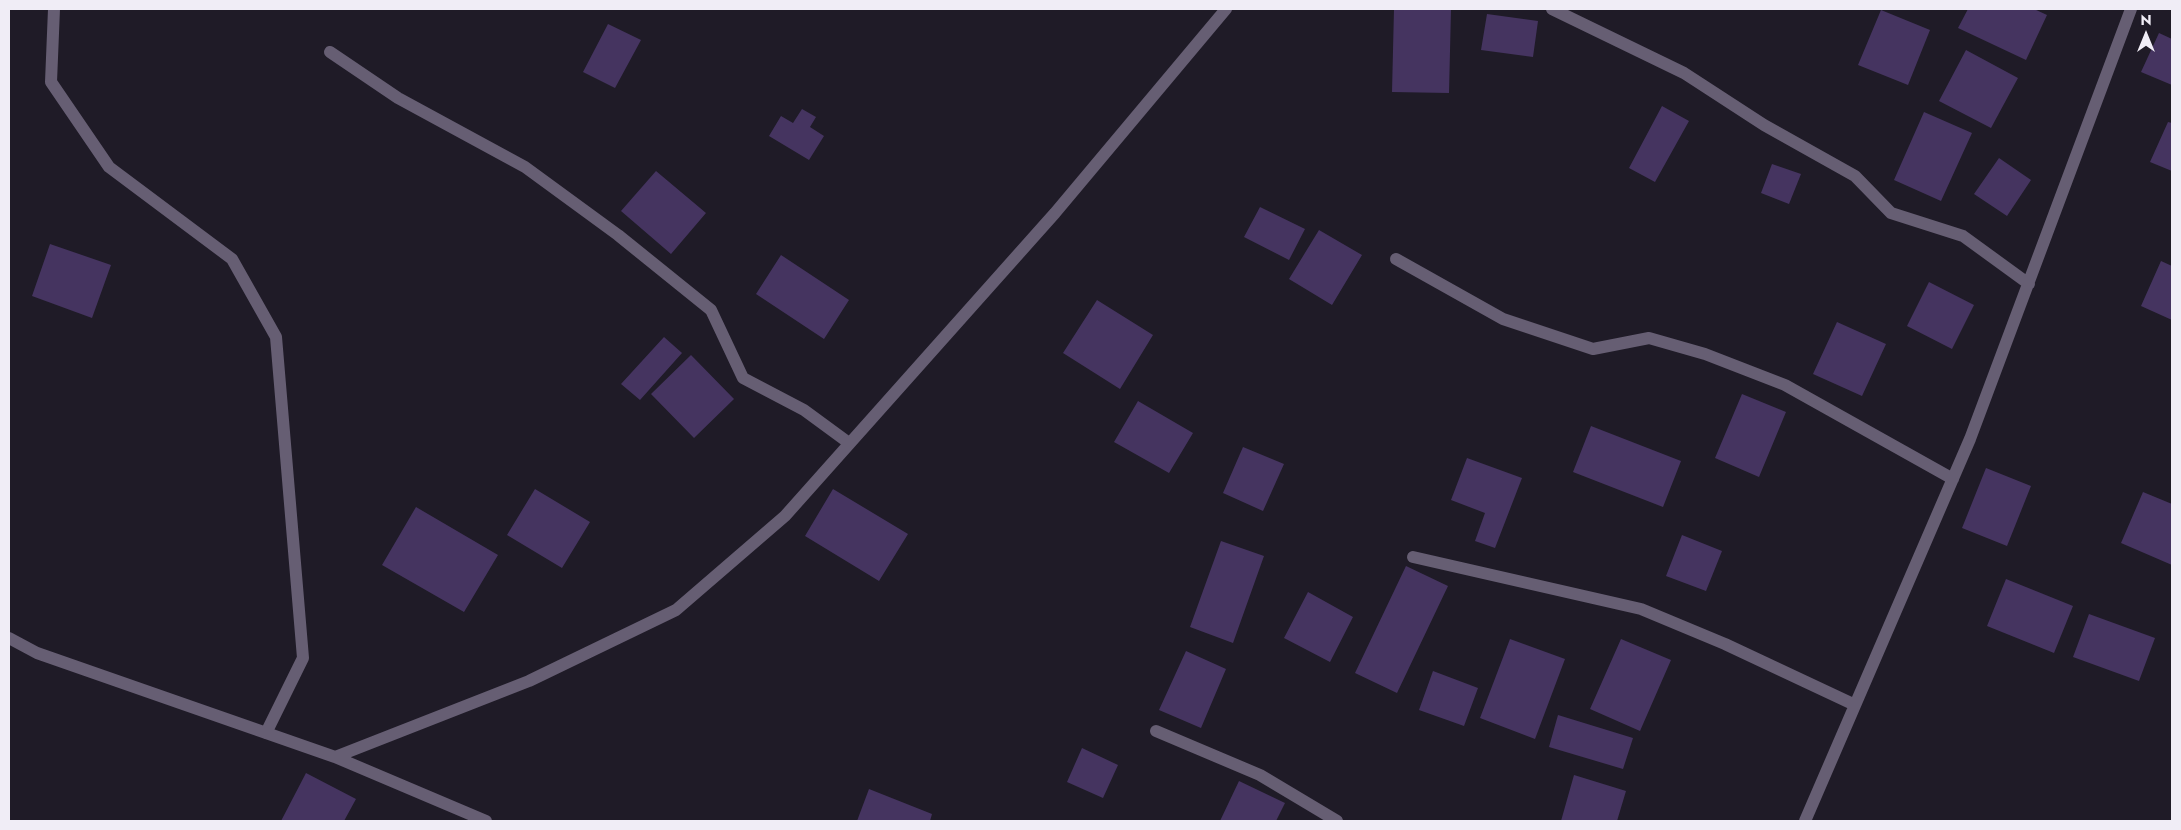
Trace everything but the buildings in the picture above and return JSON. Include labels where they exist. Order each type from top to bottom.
[{"type":"street","points":[[54,9],[52,82],[104,160],[109,167],[232,258],[276,337],[303,658],[266,733]]},
{"type":"street","points":[[335,757],[529,682],[676,610],[785,516],[1054,213],[1226,9]]},
{"type":"street","points":[[1552,9],[1684,73],[1764,125],[1855,176],[1891,213],[1963,236],[2029,284]]},
{"type":"street","points":[[1805,821],[1953,479],[2029,284],[2131,9]]},
{"type":"street","points":[[330,52],[398,98],[525,167],[618,235],[711,310],[742,378],[804,410],[850,443]]},
{"type":"street","points":[[1396,258],[1503,319],[1593,349],[1648,338],[1705,354],[1749,371],[1785,386],[1953,479]]},
{"type":"street","points":[[1413,557],[1641,609],[1725,644],[1855,705]]},
{"type":"street","points":[[9,638],[37,652],[335,757],[486,821]]},
{"type":"street","points":[[1156,731],[1260,775],[1336,821]]}]
